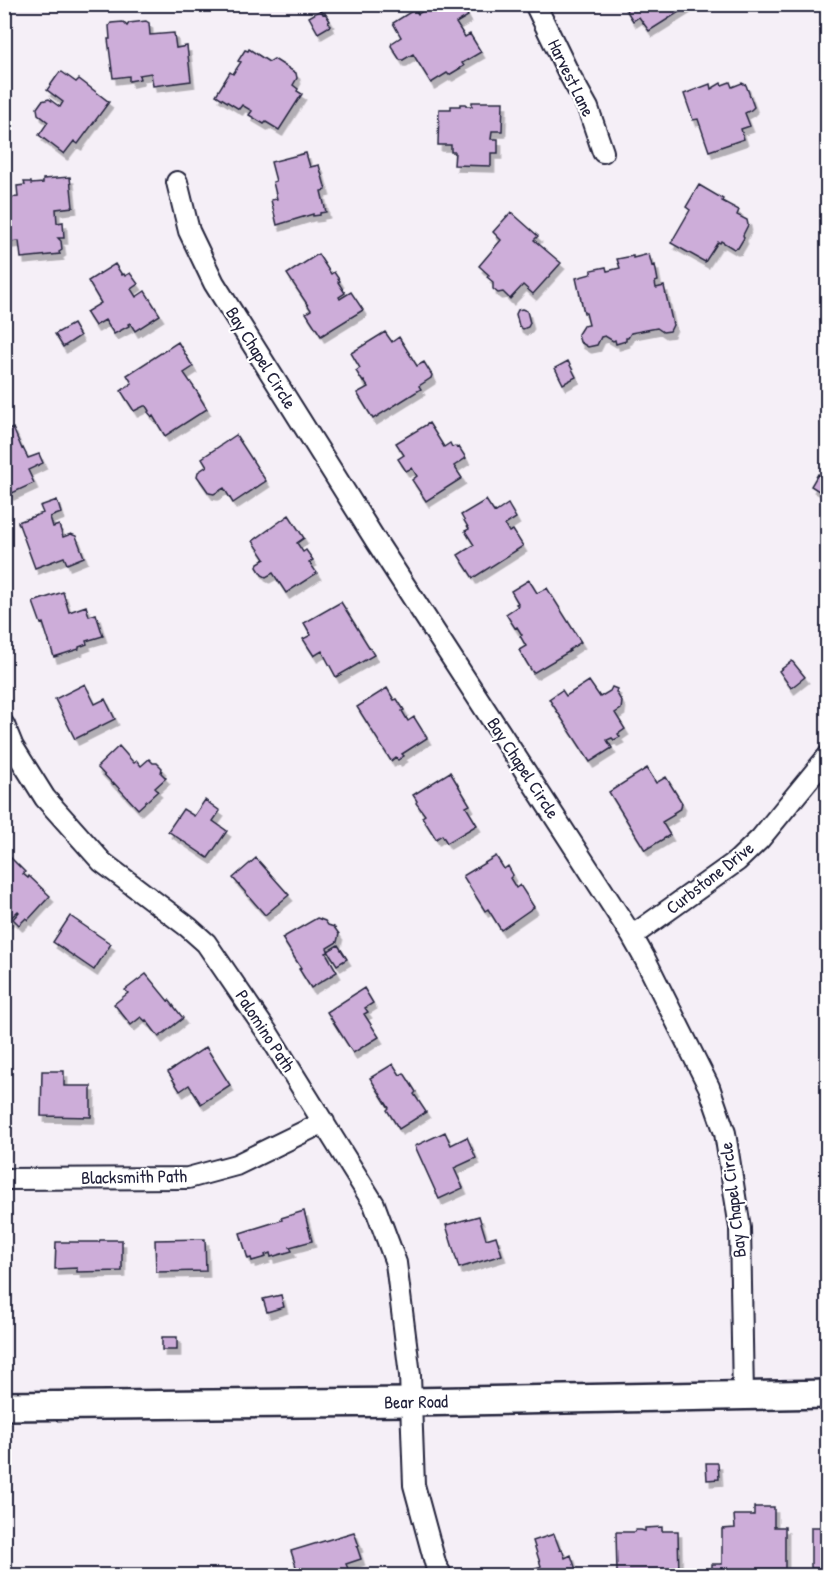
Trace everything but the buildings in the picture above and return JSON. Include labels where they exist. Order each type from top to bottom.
[{"type":"street","name":"Harvest Lane","points":[[535,4],[588,108],[603,152]]},
{"type":"street","name":"Bay Chapel Circle","points":[[177,182],[189,231],[214,283],[376,541],[632,936],[710,1087],[725,1132],[740,1228],[743,1396]]},
{"type":"street","name":"Palomino Path","points":[[4,725],[13,747],[45,798],[102,862],[206,943],[269,1035],[374,1204],[396,1263],[410,1375],[414,1485],[436,1566],[442,1575]]},
{"type":"street","name":"Curbstone Drive","points":[[632,936],[737,861],[760,839],[828,756]]},
{"type":"street","name":"Blacksmith Path","points":[[4,1179],[188,1178],[236,1165],[324,1122]]},
{"type":"street","name":"Bear Road","points":[[4,1406],[411,1402],[828,1394]]}]
